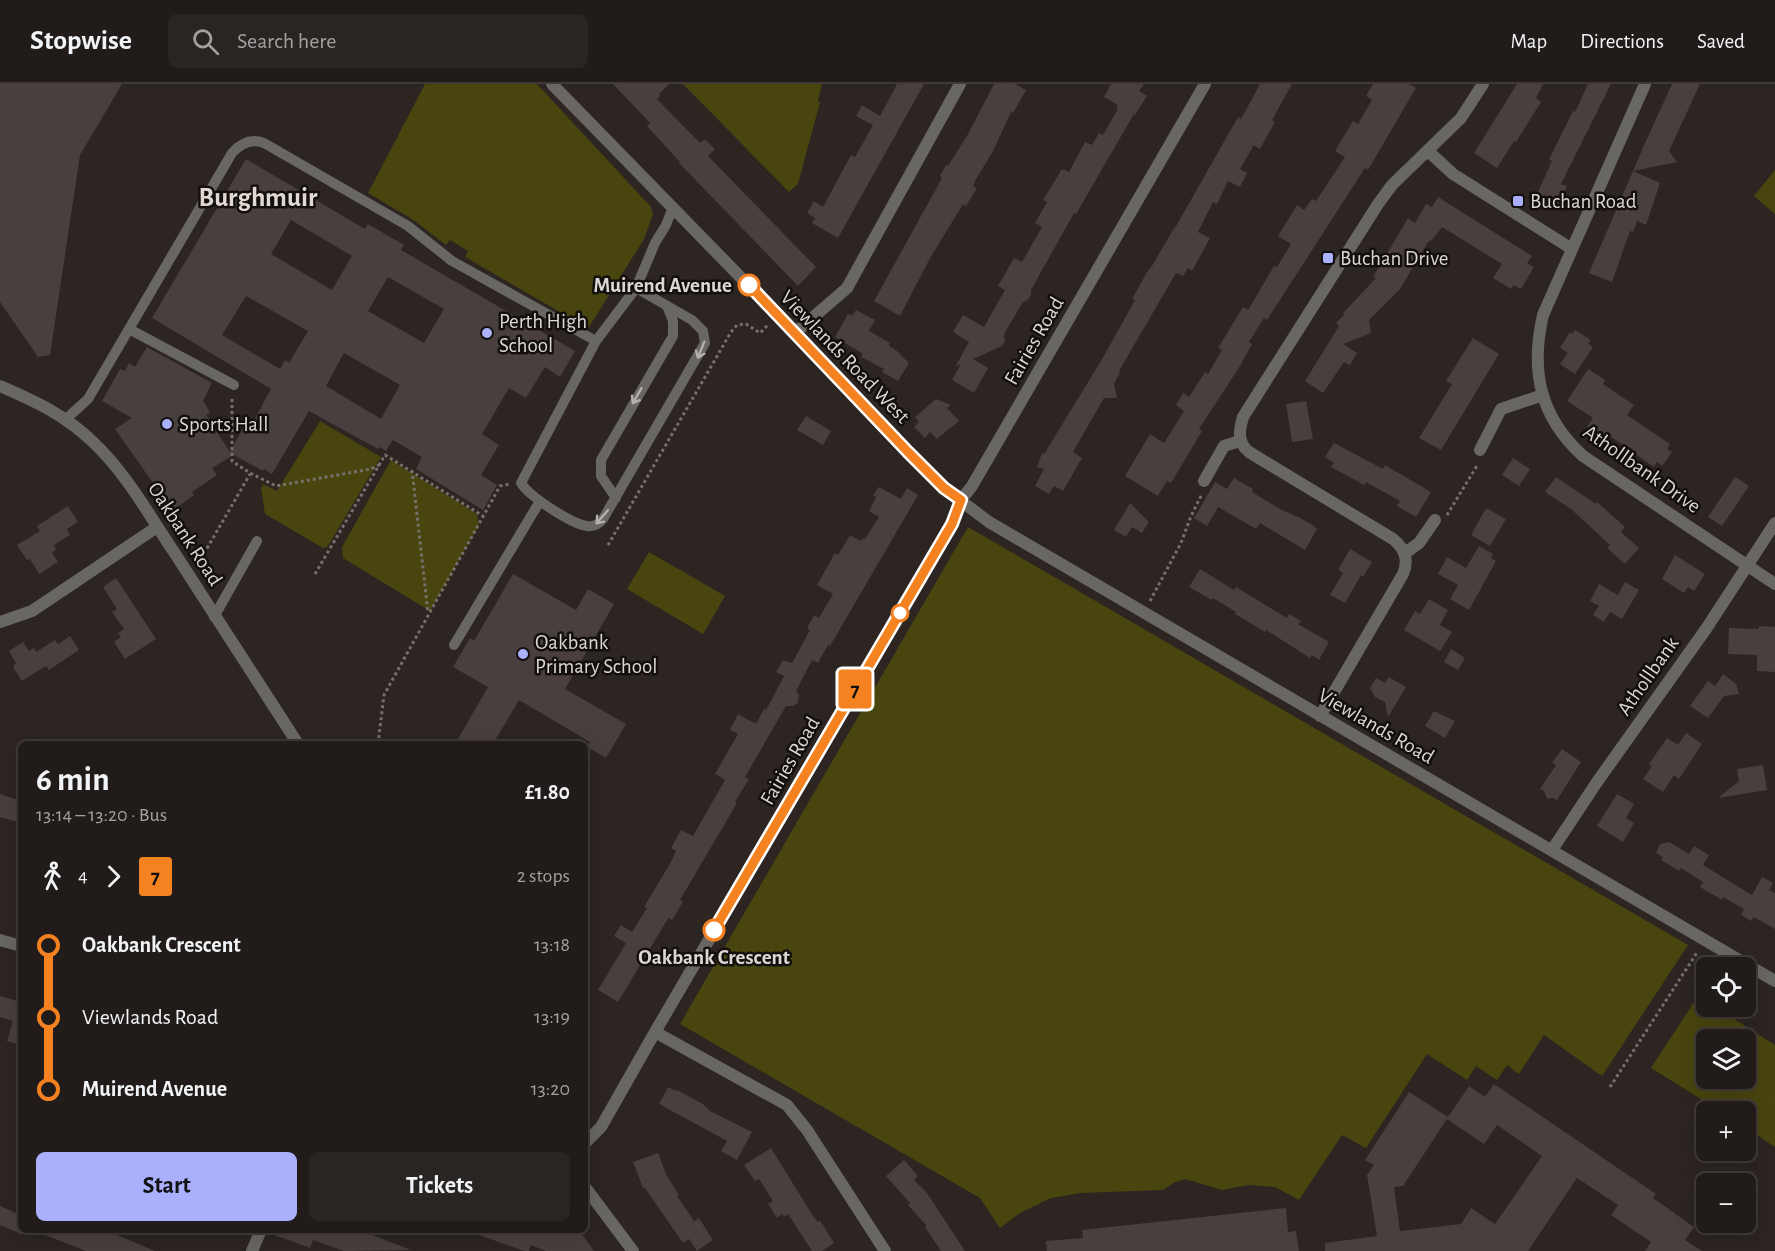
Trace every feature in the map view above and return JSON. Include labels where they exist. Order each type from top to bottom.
[{"type":"street","name":"Viewlands Road West","points":[[552,84],[779,316],[908,452],[944,488],[961,500]]},
{"type":"street","points":[[795,333],[847,288],[960,84]]},
{"type":"street","name":"Fairies Road","points":[[588,1140],[602,1127],[655,1032],[952,524],[961,500],[972,486],[1205,84]]},
{"type":"street","points":[[1320,716],[1404,571],[1407,564],[1405,553],[1393,539],[1249,452],[1240,441],[1239,431],[1243,417],[1370,215],[1392,185],[1461,118],[1483,84]]},
{"type":"street","name":"Athollbank Drive","points":[[1645,84],[1546,306],[1539,333],[1537,368],[1543,395],[1558,428],[1583,456],[1775,584]]},
{"type":"street","points":[[1428,152],[1453,174],[1572,249]]},
{"type":"street","name":"Oakbank Road","points":[[0,386],[53,410],[94,442],[110,460],[158,527],[296,741]]},
{"type":"street","points":[[1480,450],[1501,409],[1543,395]]},
{"type":"street","points":[[1204,481],[1224,446],[1240,441]]},
{"type":"street","name":"Viewlands Road","points":[[961,500],[989,522],[1775,981]]},
{"type":"street","points":[[1405,553],[1419,543],[1435,520]]},
{"type":"street","name":"Athollbank","points":[[1552,850],[1748,566],[1775,523]]},
{"type":"street","points":[[0,622],[32,610],[158,527]]},
{"type":"street","points":[[0,940],[18,945]]},
{"type":"street","points":[[655,1032],[787,1105],[807,1130],[885,1251]]},
{"type":"street","points":[[588,1191],[633,1251]]},
{"type":"street","points":[[252,1251],[260,1233]]},
{"type":"lane","points":[[66,419],[88,399],[232,153],[242,144],[258,141],[408,226],[452,261],[597,341]]},
{"type":"lane","points":[[636,288],[698,325],[703,331],[705,343],[616,498],[599,523],[587,526],[579,524],[540,501],[527,492],[520,483],[597,341],[636,288],[673,207]]},
{"type":"lane","points":[[616,498],[601,476],[601,460],[673,336],[673,321],[667,306]]},
{"type":"lane","points":[[129,329],[234,385]]},
{"type":"lane","points":[[454,645],[540,501]]},
{"type":"lane","points":[[214,616],[257,541]]},
{"type":"path","points":[[608,545],[731,332],[737,325],[746,324],[760,333],[779,316]]},
{"type":"path","points":[[234,385],[231,411],[232,461],[250,473],[276,486],[371,469],[380,464]]},
{"type":"path","points":[[1435,520],[1446,516],[1479,463],[1480,450]]},
{"type":"path","points":[[315,574],[385,455],[484,516]]},
{"type":"path","points":[[411,470],[428,615]]},
{"type":"path","points":[[189,575],[201,561],[250,473]]},
{"type":"path","points":[[1146,613],[1202,496],[1204,481]]},
{"type":"path","points":[[378,741],[384,695],[500,486],[520,483]]},
{"type":"path","points":[[1610,1087],[1706,940]]},
{"type":"shaded area","points":[[425,84],[537,84],[651,207],[653,214],[644,239],[589,327],[465,257],[468,251],[450,240],[446,245],[412,219],[368,193]]},
{"type":"shaded area","points":[[683,84],[822,84],[818,101],[820,102],[798,184],[789,192]]},
{"type":"shaded area","points":[[1775,170],[1775,214],[1754,196]]},
{"type":"shaded area","points":[[320,421],[381,457],[328,546],[323,548],[265,514],[261,488],[263,484],[277,491]]},
{"type":"shaded area","points":[[391,460],[477,514],[479,525],[430,611],[343,558],[342,547]]},
{"type":"shaded area","points":[[968,527],[1688,945],[1602,1076],[1544,1035],[1519,1074],[1507,1065],[1497,1080],[1476,1066],[1467,1080],[1427,1054],[1366,1148],[1342,1135],[1299,1200],[1275,1187],[1248,1185],[1222,1190],[1185,1179],[1163,1190],[1080,1193],[1051,1198],[1020,1213],[1000,1228],[980,1198],[680,1024]]},
{"type":"shaded area","points":[[649,552],[725,596],[703,634],[627,589]]},
{"type":"shaded area","points":[[1696,999],[1696,1017],[1731,1017],[1750,1029],[1696,1029],[1696,1089],[1756,1089],[1756,1033],[1775,1045],[1775,1147],[1756,1135],[1756,1101],[1704,1101],[1651,1068]]},
{"type":"building","points":[[0,84],[122,84],[80,155],[50,355],[38,357],[0,302]]},
{"type":"building","points":[[613,84],[669,84],[657,99],[700,143],[705,139],[715,149],[708,156],[816,267],[798,286],[679,163],[647,126],[650,123]]},
{"type":"building","points":[[897,84],[924,84],[838,238],[812,223],[815,218],[807,213],[814,201],[823,207],[851,155],[855,157],[873,125],[856,116],[862,105],[880,116]]},
{"type":"building","points":[[994,84],[1015,84],[1026,90],[1013,113],[1011,112],[993,151],[975,181],[973,186],[977,188],[966,206],[963,204],[929,260],[900,316],[874,301],[942,178],[940,176],[946,165],[948,166],[968,134]]},
{"type":"building","points":[[1111,84],[1144,84],[1139,91],[1147,96],[1134,114],[1076,214],[1074,213],[1031,290],[1031,295],[1023,302],[1004,334],[1005,341],[1002,346],[973,359],[988,368],[974,393],[952,380],[961,364],[955,367],[969,342],[953,332],[963,315],[984,327],[1005,290],[998,286],[1014,258],[1022,262],[1042,227],[1035,223],[1047,202],[1043,200],[1062,169],[1069,172],[1085,142],[1092,145],[1099,133],[1103,135],[1118,109],[1116,108],[1118,105],[1104,97]]},
{"type":"building","points":[[1260,84],[1292,84],[1272,120],[1275,122],[1260,149],[1254,145],[1240,169],[1247,173],[1240,187],[1228,181],[1217,204],[1213,202],[1198,232],[1210,238],[1192,271],[1188,268],[1183,276],[1176,273],[1119,371],[1114,384],[1117,398],[1104,398],[1073,452],[1082,458],[1063,491],[1054,486],[1049,494],[1035,486],[1044,469],[1037,467],[1042,453],[1044,454],[1101,361],[1135,300],[1132,299],[1147,272],[1175,228],[1238,117],[1241,119]]},
{"type":"building","points":[[1373,84],[1409,84],[1416,88],[1368,170],[1365,168],[1267,320],[1264,318],[1249,342],[1252,344],[1240,366],[1199,429],[1202,431],[1171,483],[1167,481],[1158,496],[1125,476],[1150,434],[1164,443],[1184,411],[1176,405],[1183,393],[1189,397],[1205,372],[1208,374],[1222,350],[1218,348],[1243,307],[1248,310],[1274,266],[1277,267],[1291,244],[1278,236],[1297,205],[1304,210],[1312,199],[1316,201],[1345,157],[1335,151],[1353,121],[1358,124],[1372,100],[1366,96]]},
{"type":"building","points":[[1517,84],[1543,84],[1536,98],[1541,102],[1497,168],[1474,153]]},
{"type":"building","points":[[1588,84],[1611,84],[1561,184],[1567,186],[1559,204],[1537,194],[1552,161],[1549,160]]},
{"type":"building","points":[[1672,84],[1700,84],[1669,151],[1677,162],[1633,171],[1660,183],[1646,225],[1637,221],[1633,232],[1630,231],[1612,282],[1589,273],[1645,143]]},
{"type":"building","name":"Perth High School","points":[[246,159],[365,229],[368,224],[404,245],[401,250],[575,351],[560,377],[545,367],[526,398],[509,388],[482,434],[499,445],[481,475],[497,485],[483,510],[416,469],[422,457],[393,440],[386,451],[380,447],[378,449],[309,411],[272,474],[230,453],[232,456],[212,468],[217,475],[192,492],[194,495],[175,509],[172,505],[170,507],[115,429],[132,418],[102,401],[120,369],[125,371],[129,363],[135,367],[147,347],[212,383],[203,401],[210,412],[206,415],[230,452],[243,428],[245,429],[250,421],[253,422],[271,389],[152,318]],"holes":[[[291,220],[352,256],[332,290],[271,254]],[[388,277],[444,309],[424,343],[368,311]],[[246,296],[308,331],[289,363],[285,360],[280,369],[222,335]],[[344,353],[400,385],[381,419],[326,386]]]},
{"type":"building","points":[[1438,197],[1532,256],[1527,263],[1534,267],[1521,289],[1514,285],[1511,289],[1493,278],[1502,264],[1442,227],[1428,242],[1400,289],[1369,320],[1371,333],[1343,344],[1357,353],[1350,365],[1344,362],[1323,393],[1305,381],[1339,326],[1336,323],[1376,278],[1373,277],[1408,218],[1415,223],[1426,204],[1432,207]]},
{"type":"building","points":[[856,310],[875,320],[869,331],[890,343],[889,346],[909,363],[898,381],[882,372],[884,369],[861,357],[863,354],[835,337],[848,314],[852,316]]},
{"type":"building","points":[[1575,330],[1591,340],[1588,344],[1593,347],[1575,374],[1560,364],[1568,353],[1560,348],[1570,332],[1572,334]]},
{"type":"building","points":[[1473,338],[1499,354],[1441,450],[1419,438],[1452,384],[1446,381]]},
{"type":"building","points":[[1588,369],[1605,380],[1603,384],[1634,405],[1627,415],[1670,444],[1667,449],[1672,452],[1662,466],[1657,462],[1654,467],[1606,433],[1603,438],[1587,427],[1593,418],[1567,401]]},
{"type":"building","points":[[936,399],[951,405],[947,408],[959,421],[937,439],[930,432],[925,438],[914,427],[919,422],[915,417]]},
{"type":"building","points":[[1306,401],[1313,439],[1292,442],[1286,404]]},
{"type":"building","points":[[806,416],[831,431],[823,445],[797,430]]},
{"type":"building","points":[[1334,443],[1383,469],[1385,465],[1431,492],[1416,517],[1397,506],[1400,501],[1366,482],[1364,485],[1331,467],[1334,463],[1325,457]]},
{"type":"building","points":[[1513,458],[1530,469],[1519,486],[1502,475]]},
{"type":"building","points":[[1556,477],[1596,504],[1597,502],[1625,527],[1621,532],[1639,548],[1625,564],[1607,548],[1610,545],[1571,509],[1545,492]]},
{"type":"building","points":[[1735,477],[1749,486],[1722,526],[1708,517]]},
{"type":"building","points":[[1234,478],[1253,489],[1252,492],[1317,529],[1305,550],[1260,523],[1256,529],[1218,507],[1207,526],[1194,518],[1215,482],[1227,489]]},
{"type":"building","points":[[879,487],[901,499],[907,488],[918,495],[830,646],[828,645],[818,663],[812,660],[796,691],[799,695],[798,703],[786,706],[745,777],[749,779],[735,802],[737,803],[680,900],[683,902],[672,920],[669,918],[667,920],[618,1002],[598,990],[626,943],[614,936],[621,925],[632,932],[671,862],[676,851],[671,848],[681,830],[693,836],[725,780],[715,774],[738,734],[730,730],[738,714],[756,724],[764,709],[766,710],[784,676],[776,672],[783,660],[792,663],[810,630],[807,628],[814,615],[819,618],[833,594],[817,585],[835,553],[838,555],[850,535],[861,541],[865,539],[879,517],[869,511],[876,497],[873,495]]},
{"type":"building","points":[[1130,503],[1149,522],[1142,533],[1132,527],[1126,537],[1114,530]]},
{"type":"building","points":[[68,506],[78,522],[67,529],[70,535],[54,545],[56,550],[52,553],[58,562],[39,574],[30,559],[27,560],[17,545],[40,531],[37,526]]},
{"type":"building","points":[[1486,508],[1506,519],[1490,546],[1471,535]]},
{"type":"building","points":[[1479,546],[1493,554],[1491,558],[1496,561],[1469,610],[1450,599],[1458,585],[1438,574],[1447,557],[1466,568]]},
{"type":"building","points":[[1350,549],[1372,562],[1363,577],[1361,575],[1345,603],[1330,595],[1343,573],[1338,570]]},
{"type":"building","points":[[1675,555],[1705,574],[1694,591],[1688,587],[1684,593],[1662,579]]},
{"type":"building","points":[[1200,569],[1234,590],[1236,587],[1287,618],[1289,614],[1301,621],[1298,624],[1329,642],[1319,660],[1312,655],[1310,658],[1266,630],[1265,632],[1235,614],[1236,612],[1213,598],[1212,600],[1189,587]]},
{"type":"building","name":"Oakbank Primary School","points":[[513,574],[576,610],[588,589],[614,604],[565,689],[626,724],[606,758],[588,748],[590,742],[519,700],[495,741],[457,741],[488,687],[453,667],[470,638],[474,641]]},
{"type":"building","points":[[116,578],[156,639],[125,659],[114,642],[121,637],[118,633],[124,629],[112,612],[117,609],[103,587]]},
{"type":"building","points":[[1625,582],[1639,590],[1622,619],[1610,612],[1604,622],[1593,615],[1599,606],[1590,601],[1599,584],[1618,595]]},
{"type":"building","points":[[1429,599],[1448,610],[1440,625],[1452,632],[1440,651],[1404,630],[1415,611],[1420,614]]},
{"type":"building","points":[[1759,626],[1775,627],[1775,672],[1757,671],[1757,655],[1728,654],[1729,628],[1759,629]]},
{"type":"building","points":[[70,636],[79,650],[49,670],[46,666],[22,681],[13,667],[16,663],[9,651],[23,642],[29,651],[34,648],[36,652],[55,640],[58,644]]},
{"type":"building","points":[[1451,649],[1465,658],[1458,670],[1444,662]]},
{"type":"building","points":[[1723,674],[1736,684],[1739,694],[1724,696],[1708,718],[1690,706],[1708,681],[1715,686]]},
{"type":"building","points":[[1389,677],[1406,687],[1388,717],[1385,702],[1375,697],[1370,688],[1376,678],[1385,683]]},
{"type":"building","points":[[1434,711],[1455,721],[1445,738],[1425,726]]},
{"type":"building","points":[[1686,733],[1702,744],[1679,779],[1674,775],[1663,792],[1643,779],[1652,766],[1649,764],[1667,738],[1678,745]]},
{"type":"building","points":[[1562,749],[1581,762],[1557,800],[1547,799],[1544,791],[1540,789],[1556,765],[1552,763]]},
{"type":"building","points":[[1763,765],[1767,790],[1718,798],[1739,781],[1737,769]]},
{"type":"building","points":[[0,794],[18,800],[18,822],[0,817]]},
{"type":"building","points":[[1617,794],[1634,804],[1626,818],[1634,823],[1623,842],[1597,826]]},
{"type":"building","points":[[1669,842],[1689,854],[1694,846],[1709,855],[1703,865],[1752,895],[1762,877],[1773,883],[1769,890],[1775,893],[1775,929],[1754,917],[1751,921],[1741,915],[1744,909],[1723,897],[1722,900],[1700,887],[1703,882],[1681,868],[1679,871],[1661,860],[1663,857],[1656,853],[1660,844]]},
{"type":"building","points":[[0,996],[18,1001],[18,1044],[7,1041],[13,1021],[0,1017]]},
{"type":"building","points":[[1494,1084],[1656,1194],[1653,1198],[1694,1227],[1685,1240],[1702,1251],[1645,1251],[1651,1242],[1611,1215],[1618,1205],[1577,1178],[1528,1251],[1325,1251],[1325,1243],[1377,1236],[1367,1175],[1374,1165],[1365,1160],[1409,1092],[1448,1117],[1469,1086],[1485,1097]],"holes":[[[1447,1119],[1484,1144],[1497,1125],[1542,1156],[1495,1224],[1471,1208],[1461,1224],[1400,1231],[1394,1187],[1403,1186]]]},
{"type":"building","points":[[668,1087],[752,1132],[737,1160],[721,1151],[727,1141],[659,1104]]},
{"type":"building","points":[[771,1148],[813,1216],[818,1222],[820,1220],[834,1243],[822,1251],[812,1251],[788,1214],[784,1217],[782,1214],[777,1218],[768,1204],[773,1201],[759,1179],[755,1181],[744,1165]]},
{"type":"building","points":[[658,1153],[667,1176],[679,1195],[677,1196],[694,1221],[699,1218],[713,1240],[697,1251],[689,1239],[683,1243],[643,1188],[633,1162]]},
{"type":"building","points":[[904,1160],[918,1176],[914,1180],[927,1193],[965,1251],[941,1251],[925,1227],[927,1226],[886,1176]]},
{"type":"building","points":[[0,1206],[18,1214],[18,1233],[0,1225]]},
{"type":"building","points":[[1286,1208],[1288,1232],[1296,1231],[1299,1251],[1047,1251],[1046,1241],[1083,1238],[1082,1230]]},
{"type":"building","points":[[40,1233],[112,1233],[155,1251],[86,1251]]},
{"type":"building","points":[[269,1233],[367,1233],[411,1250],[344,1251],[313,1240],[310,1248]]},
{"type":"building","points":[[474,1233],[581,1233],[594,1251],[546,1251],[531,1245],[529,1251]]},
{"type":"bus line","name":"7","points":[[714,930],[952,524],[961,500],[944,488],[908,452],[749,285]]},
{"type":"place","name":"Buchan Road","points":[[1518,201]]},
{"type":"place","name":"Buchan Drive","points":[[1328,258]]},
{"type":"place","name":"Muirend Avenue","points":[[749,285]]},
{"type":"place","name":"Perth High School","points":[[487,333]]},
{"type":"place","name":"Sports Hall","points":[[167,424]]},
{"type":"place","name":"Oakbank Primary School","points":[[523,654]]},
{"type":"place","name":"Oakbank Crescent","points":[[714,930]]},
{"type":"district","name":"Burghmuir","points":[[258,197]]}]
